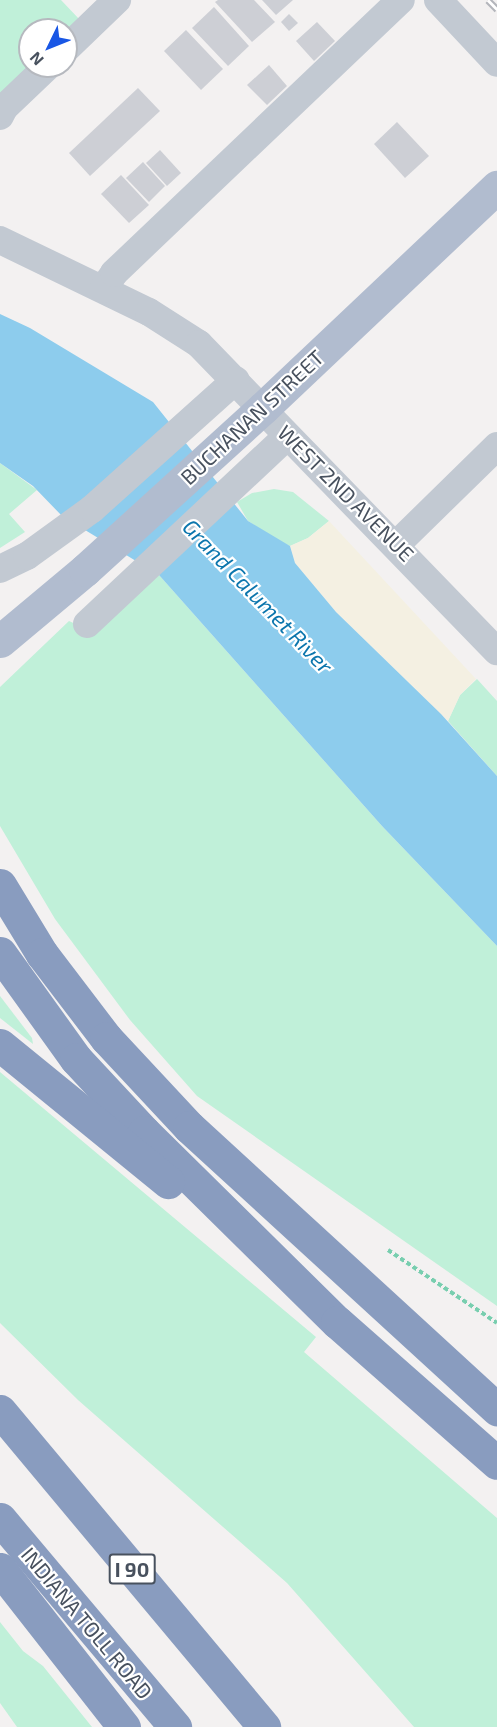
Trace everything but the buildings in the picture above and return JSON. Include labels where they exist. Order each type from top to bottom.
[{"type":"highway","points":[[0,885],[42,954],[106,1038],[189,1127],[497,1408]]},
{"type":"highway","points":[[0,953],[76,1059],[144,1132],[338,1322]]},
{"type":"highway","points":[[0,1045],[338,1322],[497,1464]]},
{"type":"highway","name":"I 90","points":[[0,1411],[264,1727]]},
{"type":"highway","name":"INDIANA TOLL ROAD","points":[[0,1519],[175,1727]]},
{"type":"highway","points":[[0,1569],[124,1727]]},
{"type":"main road","name":"BUCHANAN STREET","points":[[0,640],[85,570],[252,418],[497,187]]},
{"type":"street","points":[[78,37],[117,0]]},
{"type":"street","points":[[104,289],[114,273],[401,0]]},
{"type":"street","points":[[438,0],[497,63]]},
{"type":"street","points":[[1,109],[35,78]]},
{"type":"street","name":"WEST 2ND AVENUE","points":[[0,240],[104,289],[200,344],[236,380],[252,418],[287,436],[397,544],[497,651]]},
{"type":"street","points":[[0,569],[55,538],[236,380]]},
{"type":"street","points":[[87,624],[287,436]]},
{"type":"street","points":[[397,544],[497,446]]},
{"type":"path","points":[[388,1250],[497,1323]]},
{"type":"green space","points":[[0,0],[61,0],[80,20],[78,21],[78,18],[18,18],[18,77],[0,94]]},
{"type":"green space","points":[[0,463],[37,490],[9,514],[25,532],[0,548]]},
{"type":"green space","points":[[274,489],[293,492],[329,521],[308,538],[290,546],[277,540],[248,521],[237,502],[252,493]]},
{"type":"green space","points":[[159,575],[382,826],[497,946],[497,1306],[197,1096],[130,1020],[55,919],[0,826],[0,687],[69,621],[93,632]]},
{"type":"green space","points":[[477,679],[497,701],[497,776],[448,721],[460,695]]},
{"type":"green space","points":[[0,996],[32,1038],[33,1044],[0,1018]]},
{"type":"green space","points":[[0,1072],[316,1337],[304,1352],[497,1518],[497,1727],[414,1727],[287,1583],[78,1400],[0,1323]]},
{"type":"green space","points":[[0,1622],[23,1651],[43,1666],[92,1727],[17,1727],[0,1703]]},
{"type":"sand","points":[[329,521],[476,679],[460,695],[448,721],[336,612],[295,563],[290,546],[308,538]]},
{"type":"water","name":"Grand Calumet River","points":[[0,314],[30,328],[153,402],[248,521],[290,546],[295,563],[336,612],[441,714],[497,776],[497,946],[382,826],[159,575],[62,516],[33,486],[0,463]]},
{"type":"railway","points":[[488,0],[497,9]]}]
